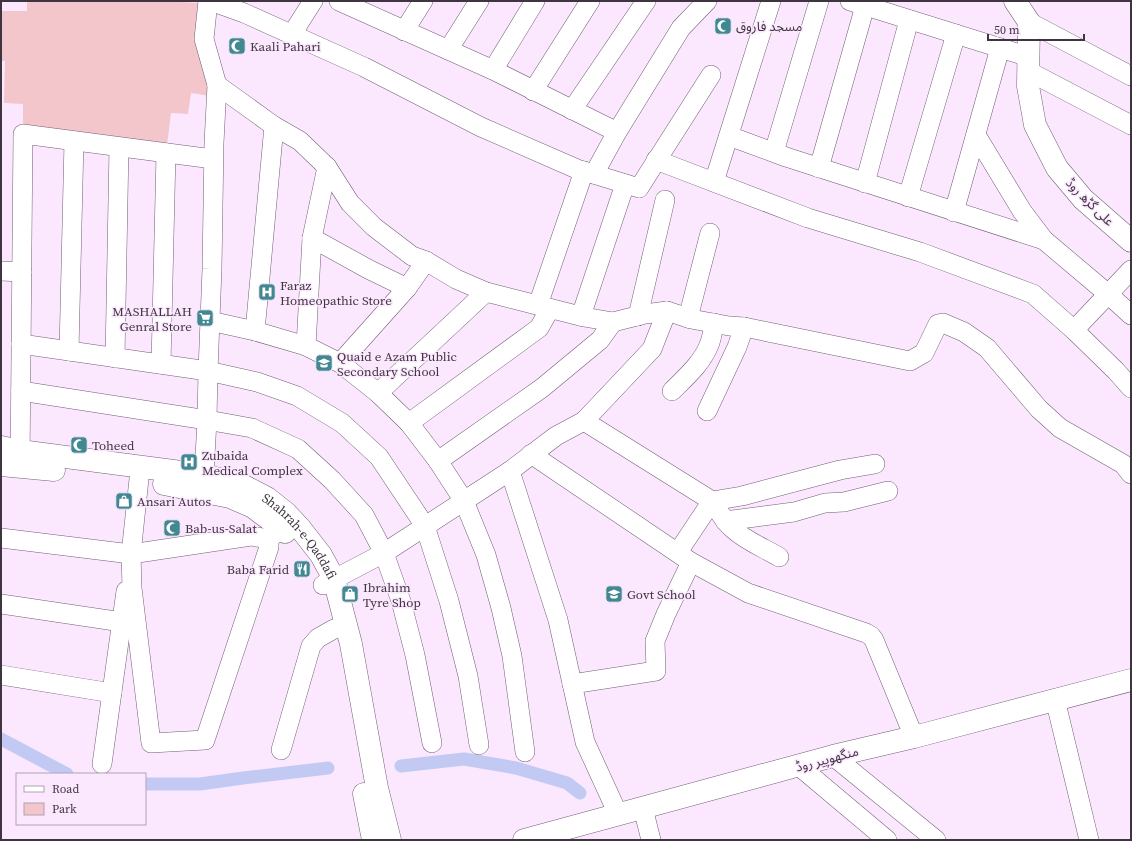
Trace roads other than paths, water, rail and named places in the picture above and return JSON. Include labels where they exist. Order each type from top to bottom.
[{"type":"main road","points":[[1015,1],[1030,22]]},
{"type":"main road","name":"علی گڑھ روڈ","points":[[1030,22],[1028,86],[1035,126],[1057,168],[1083,199],[1131,241]]},
{"type":"main road","name":"Shahrah-e-Qaddafi","points":[[10,458],[204,476],[242,485],[253,507],[275,533],[311,564],[328,582],[334,629],[373,840]]},
{"type":"main road","name":"Shahrah-e-Qaddafi","points":[[10,458],[139,479],[230,497],[267,498],[286,513],[321,555],[328,582],[351,644],[377,788],[390,840]]},
{"type":"main road","name":"منگھوپیر روڈ","points":[[531,839],[833,756],[914,737],[1131,680]]},
{"type":"street","points":[[204,476],[208,420],[208,371],[217,85],[204,39],[212,1],[244,13],[364,67],[481,127],[589,173],[639,188],[711,75]]},
{"type":"street","points":[[292,34],[313,1]]},
{"type":"street","points":[[339,1],[367,7],[404,31],[493,70],[617,132]]},
{"type":"street","points":[[404,31],[423,1]]},
{"type":"street","points":[[448,50],[479,1]]},
{"type":"street","points":[[493,70],[535,1]]},
{"type":"street","points":[[533,91],[590,1]]},
{"type":"street","points":[[572,110],[646,1]]},
{"type":"street","points":[[409,423],[539,328],[544,307],[589,173],[617,132],[681,28],[707,1]]},
{"type":"street","points":[[714,182],[771,1]]},
{"type":"street","points":[[774,152],[819,1]]},
{"type":"street","points":[[819,168],[858,3],[1000,48],[1131,125]]},
{"type":"street","points":[[865,182],[909,20]]},
{"type":"street","points":[[1030,22],[1131,76]]},
{"type":"street","points":[[908,197],[956,34]]},
{"type":"street","points":[[954,212],[1000,48]]},
{"type":"street","points":[[217,85],[274,126],[300,142],[327,166],[350,204],[374,227],[412,256],[426,261],[456,279],[486,292],[581,316],[614,322],[667,311],[688,318],[910,361],[924,353],[938,324],[943,323],[964,332],[987,348],[1039,409],[1060,428],[1122,464],[1131,474]]},
{"type":"street","points":[[255,331],[274,126]]},
{"type":"street","points":[[10,458],[21,391],[23,134],[214,159]]},
{"type":"street","points":[[976,135],[1022,211],[1044,240],[1131,315]]},
{"type":"street","points":[[729,136],[819,168],[1044,240]]},
{"type":"street","points":[[69,351],[74,141]]},
{"type":"street","points":[[115,358],[119,147]]},
{"type":"street","points":[[161,364],[166,153]]},
{"type":"street","points":[[656,160],[808,218],[920,252],[1033,294],[1074,330],[1116,371],[1131,388]]},
{"type":"street","points":[[306,346],[312,238],[327,166]]},
{"type":"street","points":[[581,316],[625,184]]},
{"type":"street","points":[[638,316],[665,200]]},
{"type":"street","points":[[688,318],[710,232]]},
{"type":"street","points":[[312,238],[368,269],[407,288]]},
{"type":"street","points":[[340,363],[407,288],[426,261]]},
{"type":"street","points":[[1074,330],[1131,270]]},
{"type":"street","points":[[1,271],[22,272]]},
{"type":"street","points":[[378,393],[486,292]]},
{"type":"street","points":[[328,582],[384,553],[510,470],[556,436],[584,421],[652,349],[667,311]]},
{"type":"street","points":[[210,321],[255,331],[306,346],[340,363],[378,393],[409,423],[438,461],[464,501],[486,555],[501,608],[512,656],[525,752]]},
{"type":"street","points":[[438,461],[542,388],[600,340],[614,322]]},
{"type":"street","points":[[672,391],[693,370],[703,356],[710,343],[714,323]]},
{"type":"street","points":[[707,411],[737,347],[744,328]]},
{"type":"street","points":[[21,344],[208,371],[257,382],[297,396],[342,424],[379,457],[425,526],[449,601],[468,676],[479,745]]},
{"type":"street","points":[[21,391],[252,428],[298,449],[332,480],[364,515],[384,553],[401,601],[415,655],[432,743]]},
{"type":"street","points":[[584,421],[712,501],[732,528],[744,538],[779,557]]},
{"type":"street","points":[[531,454],[685,557],[748,593],[871,636],[914,737]]},
{"type":"street","points":[[712,501],[742,496],[840,470],[875,464]]},
{"type":"street","points":[[510,470],[558,620],[585,742],[618,814]]},
{"type":"street","points":[[102,764],[131,554],[139,479]]},
{"type":"street","points":[[726,521],[794,512],[888,491]]},
{"type":"street","points":[[572,684],[656,670],[655,641],[666,614],[685,557],[712,501]]},
{"type":"street","points":[[131,554],[132,588],[151,743],[205,740],[275,533]]},
{"type":"street","points":[[1,538],[131,554],[275,533]]},
{"type":"street","points":[[1,604],[122,622]]},
{"type":"street","points":[[281,750],[311,646],[318,638],[334,629]]},
{"type":"street","points":[[1,675],[112,694]]},
{"type":"street","points":[[1055,699],[1089,840]]},
{"type":"street","points":[[833,756],[936,840]]},
{"type":"street","points":[[799,766],[887,840]]},
{"type":"street","points":[[643,808],[651,840]]},
{"type":"waterway","points":[[1,739],[65,773]]},
{"type":"waterway","points":[[401,766],[464,759],[516,768],[567,783],[580,793]]},
{"type":"waterway","points":[[146,784],[200,784],[328,768]]},
{"type":"place","name":"مسجد فاروق","points":[[723,26]]},
{"type":"place","name":"Kaali Pahari","points":[[237,46]]},
{"type":"place","name":"Faraz Homeopathic Store","points":[[267,292]]},
{"type":"place","name":"MASHALLAH Genral Store","points":[[205,318]]},
{"type":"place","name":"Quaid e Azam Public Secondary School","points":[[324,363]]},
{"type":"place","name":"Toheed","points":[[79,445]]},
{"type":"place","name":"Zubaida Medical Complex","points":[[189,462]]},
{"type":"place","name":"Ansari Autos","points":[[124,501]]},
{"type":"place","name":"Bab-us-Salat","points":[[172,528]]},
{"type":"place","name":"Baba Farid","points":[[302,569]]},
{"type":"place","name":"Ibrahim Tyre Shop","points":[[350,594]]},
{"type":"place","name":"Govt School","points":[[614,594]]}]
